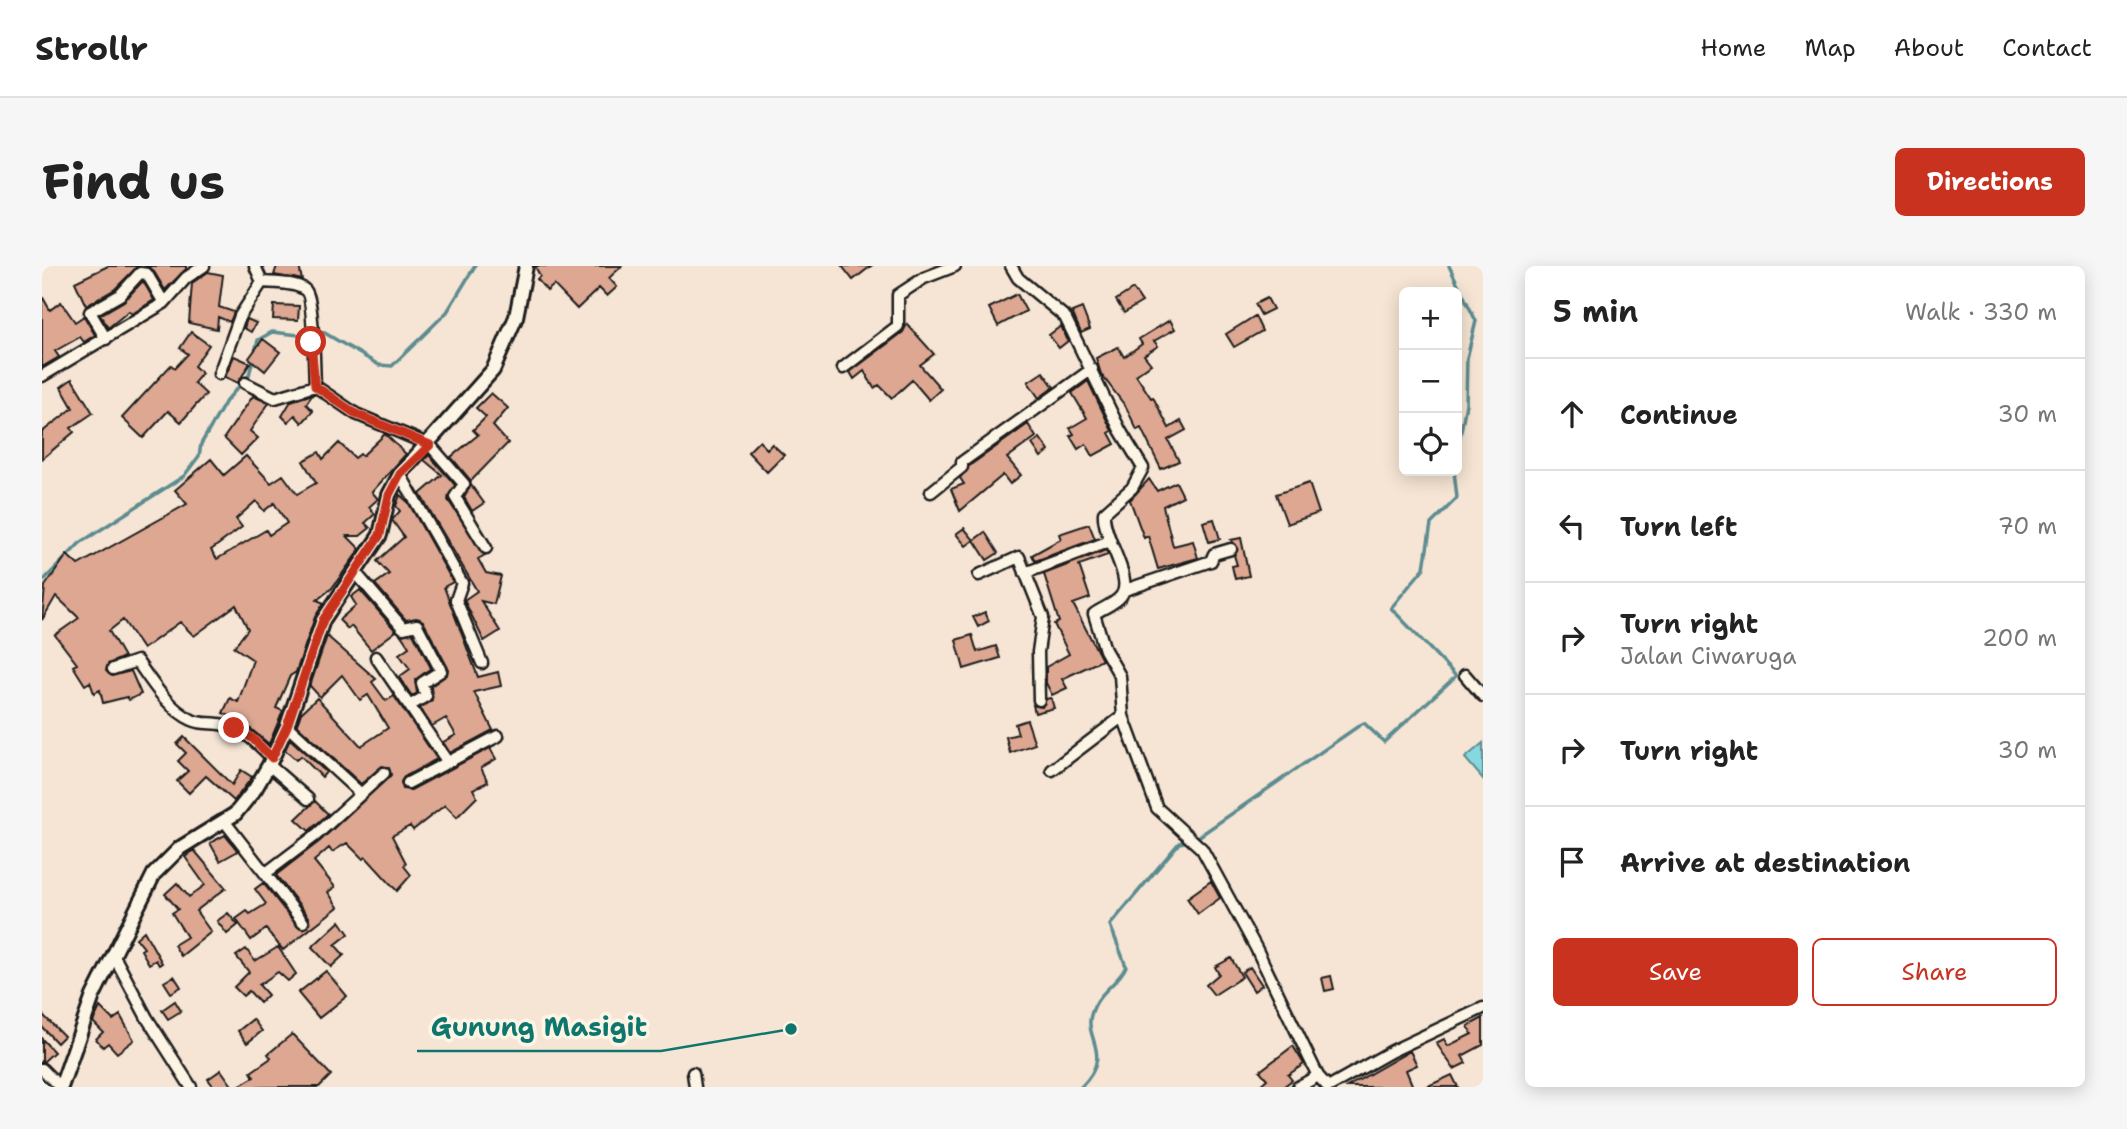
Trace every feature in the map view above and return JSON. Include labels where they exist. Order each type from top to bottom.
[{"type":"street","points":[[42,376],[164,303],[186,278],[204,266]]},
{"type":"street","points":[[255,266],[262,282]]},
{"type":"street","points":[[42,1069],[60,1087],[93,996],[154,874],[180,848],[225,822],[256,789],[287,726],[323,620],[380,535],[389,495],[400,474],[430,445],[493,370],[516,317],[526,266]]},
{"type":"street","points":[[842,368],[898,326],[898,295],[924,278],[955,266]]},
{"type":"street","points":[[1012,266],[1018,278],[1065,317],[1093,369],[1120,430],[1143,468],[1132,488],[1104,513],[1103,524],[1125,578],[1125,590],[1119,599],[1094,614],[1105,650],[1119,676],[1123,716],[1157,808],[1202,849],[1256,948],[1318,1076],[1328,1087],[1392,1051],[1483,1008]]},
{"type":"street","points":[[106,339],[90,311],[120,295],[140,273],[146,274],[164,303]]},
{"type":"street","points":[[219,374],[240,316],[262,282]]},
{"type":"street","points":[[262,282],[301,288],[310,295],[315,386]]},
{"type":"street","points":[[931,492],[962,467],[962,462],[1000,432],[1093,369]]},
{"type":"street","points":[[245,383],[275,398],[315,386]]},
{"type":"street","points":[[315,386],[356,414],[430,445],[464,484],[455,498],[486,548]]},
{"type":"street","points":[[400,474],[462,583],[456,600],[482,663]]},
{"type":"street","points":[[1025,573],[1110,541]]},
{"type":"street","points":[[1125,590],[1211,561],[1214,554],[1231,549]]},
{"type":"street","points":[[979,575],[1019,558],[1043,617],[1038,652],[1039,700]]},
{"type":"street","points":[[355,572],[403,628],[416,625],[441,671],[422,683],[426,696],[411,705]]},
{"type":"street","points":[[376,657],[447,761]]},
{"type":"street","points":[[113,669],[137,661],[154,687],[185,716],[199,723],[223,724],[244,733],[308,799]]},
{"type":"street","points":[[1465,675],[1483,696]]},
{"type":"street","points":[[1052,770],[1123,716]]},
{"type":"street","points":[[287,726],[323,755],[360,793]]},
{"type":"street","points":[[408,783],[498,736]]},
{"type":"street","points":[[266,873],[324,828],[384,773]]},
{"type":"street","points":[[225,822],[303,922]]},
{"type":"street","points":[[113,954],[146,1018],[191,1087]]},
{"type":"street","points":[[692,1073],[695,1087]]},
{"type":"street","points":[[1298,1087],[1318,1076]]},
{"type":"water","points":[[1483,743],[1483,779],[1465,758]]},
{"type":"building","points":[[108,266],[138,266],[115,289],[86,306],[75,282]]},
{"type":"building","points":[[144,266],[186,266],[186,269],[165,290],[153,270]]},
{"type":"building","points":[[277,266],[299,266],[302,280],[274,275]]},
{"type":"building","points":[[535,266],[622,266],[609,278],[617,287],[607,296],[599,288],[577,309],[554,285],[547,291],[537,279],[540,276]]},
{"type":"building","points":[[842,266],[871,266],[853,280]]},
{"type":"building","points":[[208,272],[223,275],[219,307],[234,312],[230,322],[218,317],[217,329],[189,323],[192,283]]},
{"type":"building","points":[[143,281],[154,300],[132,314],[129,311],[108,328],[100,315],[124,301]]},
{"type":"building","points":[[1133,289],[1142,302],[1124,313],[1116,300]]},
{"type":"building","points":[[1017,294],[1026,311],[998,326],[989,308]]},
{"type":"building","points":[[42,296],[50,310],[61,302],[75,322],[84,316],[95,335],[84,342],[80,337],[55,351],[59,357],[42,367]]},
{"type":"building","points":[[1267,298],[1273,309],[1261,315],[1255,304]]},
{"type":"building","points":[[274,305],[299,306],[298,320],[273,319]]},
{"type":"building","points":[[1082,308],[1090,329],[1081,333],[1072,312]]},
{"type":"building","points":[[1255,316],[1262,331],[1234,347],[1226,334]]},
{"type":"building","points":[[247,319],[256,323],[251,332],[244,328]]},
{"type":"building","points":[[1170,320],[1175,329],[1154,341],[1158,346],[1144,355],[1151,364],[1136,375],[1151,398],[1153,397],[1169,428],[1181,421],[1186,430],[1168,440],[1179,461],[1161,469],[1141,428],[1137,430],[1126,407],[1101,374],[1096,358],[1118,347],[1124,357],[1142,344],[1139,339]]},
{"type":"building","points":[[907,324],[934,354],[920,365],[941,389],[929,400],[912,380],[892,398],[879,385],[874,388],[864,371],[854,379],[850,372],[903,332]]},
{"type":"building","points":[[1061,326],[1068,341],[1059,348],[1049,335]]},
{"type":"building","points":[[191,332],[209,345],[194,366],[202,373],[194,383],[206,394],[181,422],[168,411],[143,438],[122,418],[171,365],[175,368],[188,354],[180,348]]},
{"type":"building","points":[[263,339],[280,352],[265,371],[249,358]]},
{"type":"building","points":[[234,356],[250,363],[238,383],[225,377]]},
{"type":"building","points":[[1043,372],[1054,387],[1039,398],[1028,382]]},
{"type":"building","points":[[72,379],[93,413],[71,428],[74,432],[42,459],[42,432],[73,408],[61,387]]},
{"type":"building","points":[[1088,381],[1112,431],[1109,433],[1115,444],[1093,456],[1086,444],[1078,449],[1070,436],[1074,434],[1070,428],[1087,418],[1072,393]]},
{"type":"building","points":[[491,393],[508,408],[493,426],[508,443],[471,481],[451,457],[478,435],[473,430],[486,417],[476,408]]},
{"type":"building","points":[[313,394],[306,404],[313,411],[302,423],[295,415],[288,422],[282,416],[291,401]]},
{"type":"building","points":[[253,396],[269,403],[250,431],[258,438],[241,455],[224,438]]},
{"type":"building","points":[[1028,424],[1036,437],[1007,458],[1021,475],[1010,484],[1003,475],[960,511],[951,489],[964,484],[960,478],[969,466]]},
{"type":"building","points":[[385,434],[406,454],[372,492],[378,499],[369,507],[375,514],[365,523],[370,528],[360,536],[347,536],[360,549],[332,588],[317,600],[324,603],[315,617],[296,672],[290,676],[276,708],[283,711],[269,744],[241,721],[223,713],[230,698],[238,702],[253,660],[234,647],[248,629],[236,605],[194,636],[180,622],[143,649],[123,620],[109,631],[124,657],[108,664],[106,671],[112,676],[131,671],[141,694],[129,700],[127,697],[103,703],[100,690],[94,693],[90,682],[85,685],[73,666],[77,664],[55,635],[79,618],[56,596],[42,620],[45,586],[67,555],[78,565],[187,504],[175,490],[211,459],[224,475],[246,456],[271,483],[283,475],[297,494],[316,483],[303,461],[319,452],[323,459],[339,443],[355,458],[360,454],[362,456]],"holes":[[[256,501],[264,511],[274,503],[287,523],[269,535],[266,530],[217,559],[211,550],[242,527],[236,519]]]},
{"type":"building","points":[[1040,438],[1049,451],[1041,457],[1032,444]]},
{"type":"building","points":[[759,441],[767,449],[772,444],[784,455],[767,472],[748,452]]},
{"type":"building","points":[[429,455],[455,485],[448,500],[485,555],[478,559],[486,573],[501,576],[494,604],[481,601],[500,631],[484,641],[464,600],[477,591],[420,494],[442,475],[424,460]]},
{"type":"building","points":[[1149,479],[1157,491],[1176,482],[1183,496],[1163,506],[1173,546],[1193,541],[1198,558],[1158,569],[1148,536],[1144,538],[1130,500]]},
{"type":"building","points":[[1309,483],[1319,513],[1287,524],[1276,494]]},
{"type":"building","points":[[471,485],[484,503],[472,511],[464,497]]},
{"type":"building","points":[[400,495],[408,502],[453,582],[444,587],[478,677],[498,672],[501,686],[474,692],[493,730],[450,753],[443,742],[456,735],[446,718],[432,726],[420,708],[432,700],[431,686],[447,675],[448,668],[423,621],[416,618],[406,620],[375,584],[389,574],[377,561],[404,537],[392,520],[400,511],[396,506]]},
{"type":"building","points":[[1214,519],[1220,539],[1209,542],[1203,522]]},
{"type":"building","points":[[1089,524],[1095,539],[1035,561],[1032,555],[1061,539],[1059,534]]},
{"type":"building","points":[[964,528],[974,540],[966,546],[956,534]]},
{"type":"building","points":[[985,532],[998,553],[987,560],[974,540]]},
{"type":"building","points":[[1241,538],[1249,576],[1235,579],[1232,566],[1237,565],[1234,555],[1238,548],[1231,540]]},
{"type":"building","points":[[1106,550],[1108,555],[1079,565],[1090,598],[1073,604],[1102,660],[1062,679],[1067,688],[1052,695],[1046,683],[1046,667],[1069,654],[1054,624],[1059,622],[1044,574]]},
{"type":"building","points":[[360,590],[396,631],[371,650],[351,626],[348,629],[339,620],[356,605],[351,597]]},
{"type":"building","points":[[985,612],[989,621],[978,627],[973,617]]},
{"type":"building","points":[[413,633],[431,668],[415,680],[417,693],[412,696],[399,677],[410,669],[399,654],[409,647],[401,635]]},
{"type":"building","points":[[972,635],[977,652],[996,646],[1000,658],[964,669],[956,640]]},
{"type":"building","points":[[327,636],[376,679],[372,682],[386,701],[394,696],[437,759],[404,777],[401,782],[403,789],[411,790],[490,748],[496,759],[481,768],[488,782],[473,789],[477,797],[457,817],[445,805],[413,830],[410,826],[392,836],[406,863],[404,866],[411,875],[397,891],[366,857],[363,859],[347,843],[332,852],[329,848],[314,861],[335,887],[328,892],[338,907],[283,950],[266,929],[251,940],[236,919],[247,911],[250,914],[266,904],[255,889],[263,883],[298,927],[308,927],[309,917],[276,875],[320,841],[391,775],[389,768],[382,766],[361,784],[297,725],[301,713],[317,698],[361,746],[388,728],[368,695],[360,700],[342,675],[320,697],[310,686]]},
{"type":"building","points":[[1051,698],[1054,708],[1035,713],[1033,705],[1042,707],[1046,699]]},
{"type":"building","points":[[1027,720],[1035,744],[1010,753],[1006,737],[1018,734],[1015,724]]},
{"type":"building","points":[[184,737],[232,785],[241,770],[252,777],[234,801],[206,776],[189,793],[177,781],[188,771],[178,761],[186,753],[177,744]]},
{"type":"building","points":[[290,739],[326,772],[322,777],[301,756],[296,760],[285,750]]},
{"type":"building","points":[[315,801],[328,814],[309,831],[296,819]]},
{"type":"building","points":[[225,835],[238,851],[220,861],[210,843]]},
{"type":"building","points":[[194,850],[226,888],[196,911],[211,932],[181,956],[174,945],[187,937],[172,913],[178,909],[165,894],[177,883],[189,897],[205,885],[185,857]]},
{"type":"building","points":[[1211,881],[1220,898],[1198,914],[1187,898]]},
{"type":"building","points":[[228,913],[238,925],[227,934],[217,921]]},
{"type":"building","points":[[340,921],[349,934],[335,945],[344,955],[331,967],[312,947]]},
{"type":"building","points":[[144,931],[162,963],[159,965],[156,960],[149,964],[141,950],[144,948],[136,938]]},
{"type":"building","points":[[278,947],[296,974],[288,981],[278,972],[259,985],[268,995],[260,1003],[249,991],[243,996],[234,987],[249,972],[236,956],[246,949],[255,961]]},
{"type":"building","points":[[1231,958],[1242,977],[1214,995],[1206,985],[1219,974],[1215,967]]},
{"type":"building","points":[[1250,967],[1262,985],[1254,991],[1242,972]]},
{"type":"building","points":[[326,971],[347,996],[319,1018],[298,993]]},
{"type":"building","points":[[174,976],[181,987],[171,993],[164,982]]},
{"type":"building","points":[[1331,976],[1334,989],[1325,991],[1322,978]]},
{"type":"building","points":[[175,1001],[181,1011],[168,1019],[162,1010]]},
{"type":"building","points":[[100,1007],[113,1020],[120,1015],[134,1040],[117,1053],[108,1043],[103,1047],[96,1039],[103,1032],[93,1022]]},
{"type":"building","points":[[42,1014],[64,1036],[57,1043],[42,1027]]},
{"type":"building","points":[[1483,1018],[1483,1045],[1462,1056],[1466,1063],[1454,1069],[1436,1043],[1444,1039],[1448,1046],[1472,1034],[1468,1026]]},
{"type":"building","points":[[253,1019],[262,1031],[247,1043],[238,1031]]},
{"type":"building","points":[[292,1034],[331,1075],[319,1087],[237,1087],[254,1077],[251,1072],[271,1058],[268,1054]]},
{"type":"building","points":[[42,1039],[54,1052],[43,1062],[42,1062]]},
{"type":"building","points":[[1293,1046],[1304,1064],[1288,1075],[1292,1080],[1283,1087],[1258,1087],[1267,1079],[1260,1071]]},
{"type":"building","points":[[1410,1051],[1417,1065],[1406,1070],[1413,1087],[1347,1087]]},
{"type":"building","points":[[221,1070],[233,1087],[214,1087],[208,1079]]},
{"type":"building","points":[[1452,1075],[1458,1087],[1426,1087]]},
{"type":"waterway","points":[[42,582],[80,543],[184,476],[199,456],[201,444],[226,401],[249,375],[258,340],[272,332],[299,335],[323,332],[379,365],[392,366],[447,312],[475,266]]},
{"type":"waterway","points":[[1449,266],[1476,321],[1467,358],[1466,404],[1462,426]]},
{"type":"waterway","points":[[1198,837],[1360,725],[1364,723],[1384,742],[1456,676],[1391,608],[1424,568],[1431,524],[1457,498],[1455,476]]},
{"type":"waterway","points":[[1081,1087],[1096,1065],[1096,1048],[1090,1024],[1094,1006],[1126,966],[1110,925],[1179,843],[1190,841]]},
{"type":"place","name":"Gunung Masigit","points":[[791,1029]]},
{"type":"route","points":[[234,728],[252,738],[272,758],[287,726],[323,620],[380,535],[389,495],[400,474],[430,445],[356,414],[315,386],[311,342]]}]
